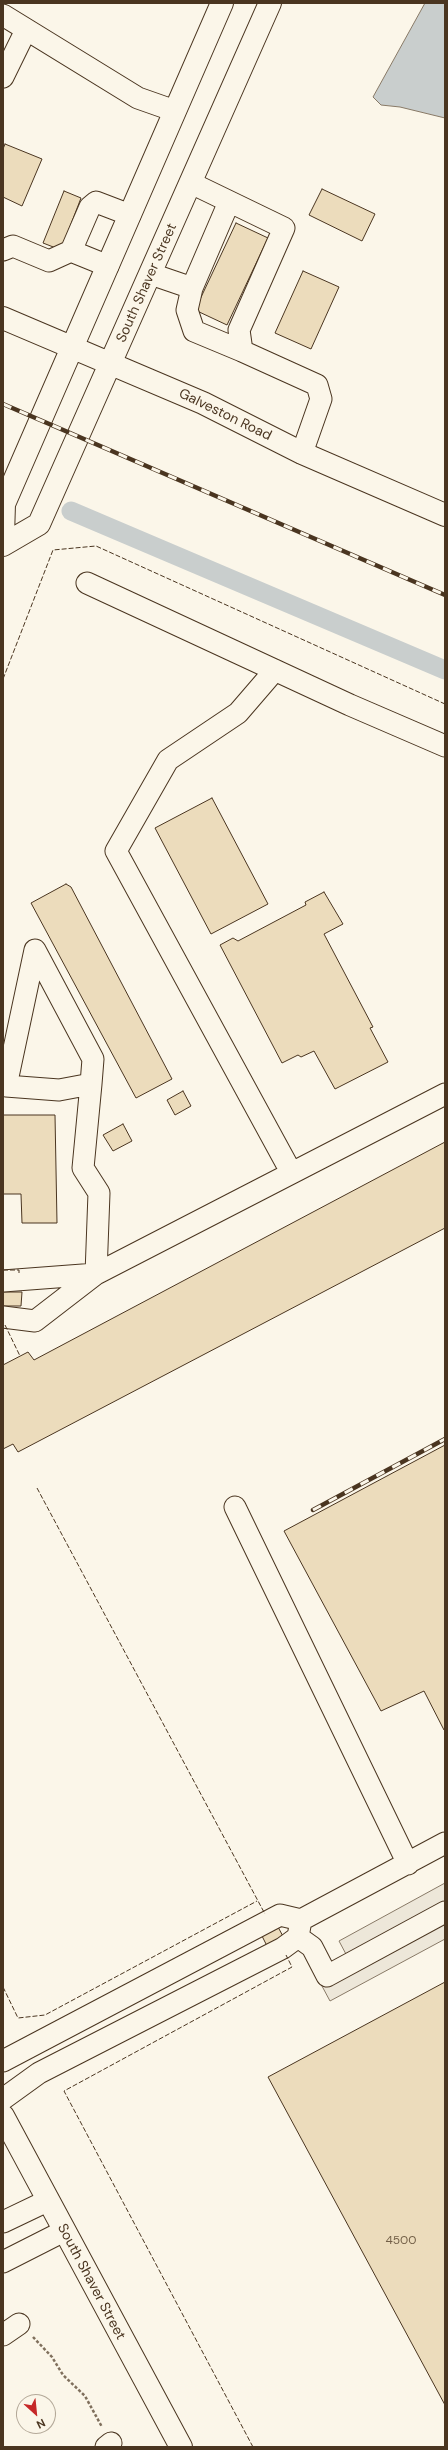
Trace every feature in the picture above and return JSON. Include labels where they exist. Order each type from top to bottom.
[{"type":"main road","points":[[3,536],[4,504],[74,348],[222,3]]},
{"type":"main road","name":"South Shaver Street","points":[[3,545],[39,524],[270,3]]},
{"type":"main road","name":"Galveston Road","points":[[3,318],[203,403],[302,453],[445,515]]},
{"type":"main road","name":"South Shaver Street","points":[[3,2116],[181,2447]]},
{"type":"lane","points":[[3,15],[138,98],[175,111]]},
{"type":"lane","points":[[3,77],[26,30]]},
{"type":"lane","points":[[191,183],[284,228],[239,330],[242,351]]},
{"type":"lane","points":[[3,250],[13,246],[49,261],[71,251],[90,207],[96,202],[130,215]]},
{"type":"lane","points":[[229,202],[192,288],[187,310],[194,331],[317,385],[321,399],[302,453]]},
{"type":"lane","points":[[71,251],[108,266]]},
{"type":"lane","points":[[151,274],[192,288]]},
{"type":"lane","points":[[87,583],[275,670],[445,746]]},
{"type":"lane","points":[[275,670],[238,714],[168,760],[116,851],[291,1172]]},
{"type":"lane","points":[[90,1084],[59,1090],[6,1086],[35,950],[92,1059],[90,1084],[83,1168],[99,1193],[96,1274]]},
{"type":"lane","points":[[5,1317],[35,1321],[96,1274],[291,1172],[445,1094]]},
{"type":"lane","points":[[10,1281],[96,1274]]},
{"type":"lane","points":[[235,1507],[408,1864]]},
{"type":"lane","points":[[3,2099],[39,2073],[283,1948],[299,1928],[445,1843]]},
{"type":"lane","points":[[3,2061],[280,1915],[299,1928],[312,1947],[327,1976],[445,1912]]},
{"type":"lane","points":[[77,2022],[90,2046]]},
{"type":"lane","points":[[3,2222],[48,2201]]},
{"type":"lane","points":[[3,2262],[64,2231]]},
{"type":"path","points":[[11,2330],[52,2357],[62,2375],[85,2396],[108,2445]]},
{"type":"shaded area","points":[[425,3],[445,3],[445,118],[400,107],[381,105],[373,97]]},
{"type":"shaded area","points":[[445,1883],[445,1939],[330,2001],[315,1973],[347,1956],[339,1941]]},
{"type":"building","points":[[5,144],[42,159],[22,206],[3,197],[3,149]]},
{"type":"building","points":[[322,189],[375,214],[362,241],[309,215]]},
{"type":"building","points":[[64,191],[81,198],[61,250],[43,243]]},
{"type":"building","points":[[236,223],[268,238],[227,325],[195,310]]},
{"type":"building","points":[[303,271],[339,287],[311,349],[275,333]]},
{"type":"building","points":[[212,798],[268,904],[211,934],[155,828]]},
{"type":"building","points":[[66,884],[71,887],[172,1079],[136,1098],[31,903]]},
{"type":"building","points":[[324,892],[343,924],[324,934],[373,1027],[370,1028],[388,1062],[335,1089],[314,1051],[301,1057],[298,1055],[282,1063],[220,945],[233,938],[238,941],[306,905],[305,902]]},
{"type":"building","points":[[183,1091],[191,1106],[175,1115],[167,1100]]},
{"type":"building","points":[[3,1115],[55,1115],[57,1223],[22,1223],[21,1194],[3,1194]]},
{"type":"building","points":[[123,1124],[132,1141],[113,1151],[103,1135]]},
{"type":"building","points":[[445,1142],[445,1228],[18,1452],[13,1444],[3,1449],[3,1365],[28,1352],[34,1360]]},
{"type":"building","points":[[3,1292],[22,1292],[21,1306],[3,1306]]},
{"type":"building","points":[[445,1445],[444,1730],[424,1691],[381,1711],[284,1531]]},
{"type":"building","points":[[278,1927],[285,1940],[268,1948],[262,1936]]},
{"type":"building","points":[[445,1982],[445,2405],[268,2077]]},
{"type":"waterway","points":[[71,511],[445,670]]},
{"type":"railway","points":[[3,404],[445,595]]},
{"type":"railway","points":[[313,1510],[445,1439]]},
{"type":"fence","points":[[3,679],[53,550],[96,546],[445,704]]},
{"type":"fence","points":[[3,1270],[19,1270],[19,1274]]},
{"type":"fence","points":[[5,1325],[20,1356]]},
{"type":"fence","points":[[37,1488],[265,1914]]},
{"type":"fence","points":[[3,1987],[18,2018],[45,2015],[257,1901]]},
{"type":"fence","points":[[253,2447],[64,2091],[292,1967],[286,1955]]}]
